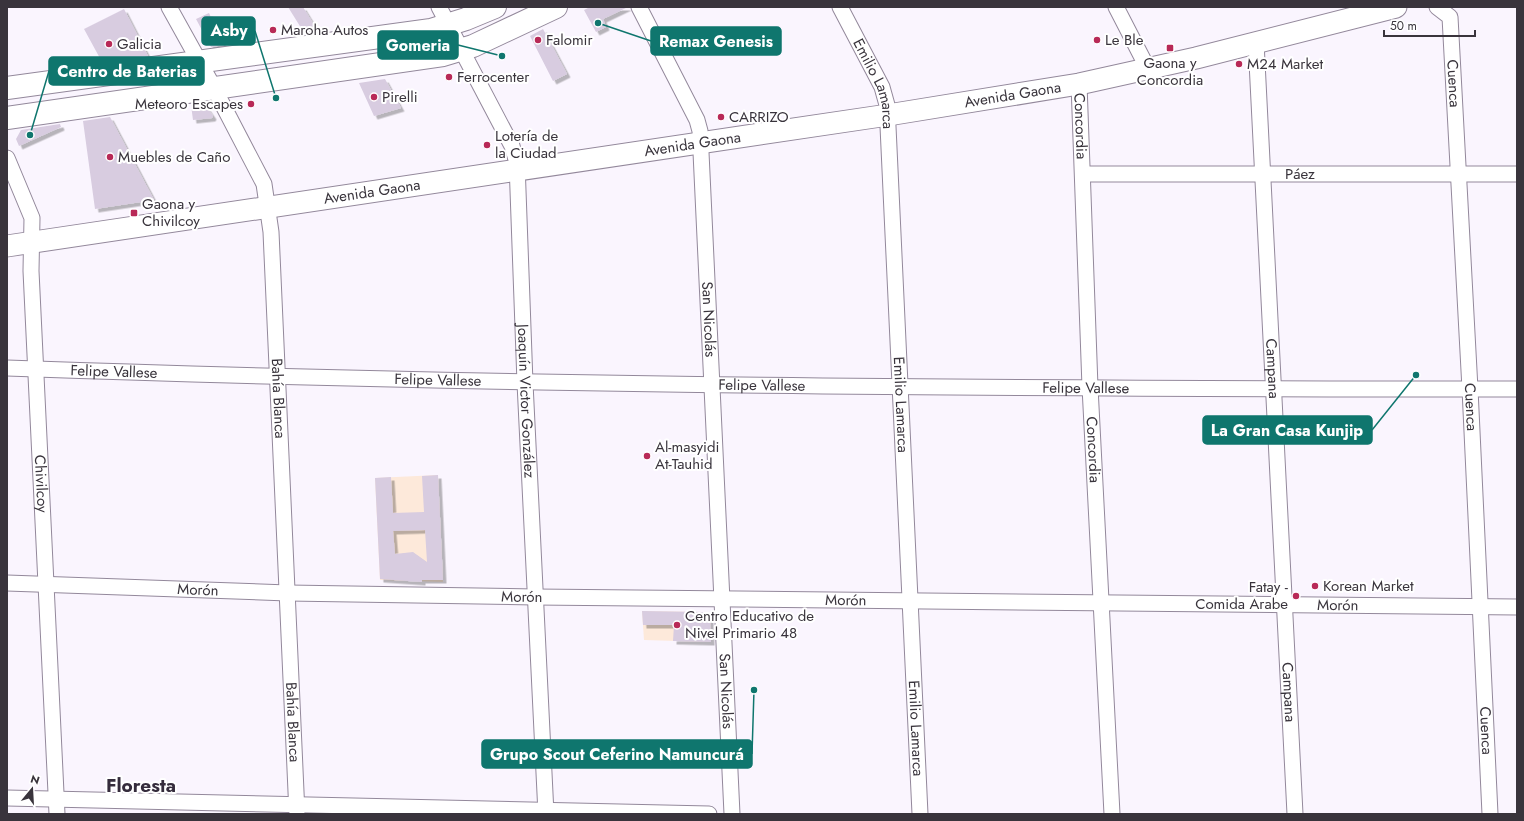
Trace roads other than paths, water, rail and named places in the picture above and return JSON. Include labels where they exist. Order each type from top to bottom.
[{"type":"main road","points":[[7,88],[199,60],[431,30],[444,16],[494,7]]},
{"type":"main road","points":[[7,118],[436,56],[462,50],[556,7]]},
{"type":"main road","name":"Avenida Gaona","points":[[7,246],[518,171],[701,142],[888,115],[1079,84],[1148,69],[1396,7]]},
{"type":"street","name":"San Nicolás","points":[[639,7],[698,120],[701,142],[732,814]]},
{"type":"street","name":"Emilio Lamarca","points":[[840,7],[882,87],[886,96],[888,115],[920,814]]},
{"type":"street","points":[[1116,7],[1148,69]]},
{"type":"street","name":"Cuenca","points":[[1437,7],[1450,17],[1470,390],[1490,814]]},
{"type":"street","name":"Bahía Blanca","points":[[175,9],[199,60],[264,184],[271,232],[297,810]]},
{"type":"street","name":"Joaquín Victor González","points":[[444,16],[512,146],[518,171],[525,383],[546,813]]},
{"type":"street","name":"Campana","points":[[1256,42],[1295,814]]},
{"type":"street","name":"Concordia","points":[[1079,84],[1090,387],[1112,814]]},
{"type":"street","name":"Chivilcoy","points":[[7,158],[32,218],[31,271],[57,807]]},
{"type":"street","name":"Páez","points":[[1083,174],[1517,174]]},
{"type":"street","name":"Felipe Vallese","points":[[7,368],[525,383],[900,387],[1517,390]]},
{"type":"street","name":"Morón","points":[[7,583],[288,593],[535,597],[1517,607]]},
{"type":"street","points":[[7,798],[57,807],[709,814]]},
{"type":"place","name":"Remax Genesis","points":[[598,23]]},
{"type":"place","name":"Maroha Autos","points":[[273,30]]},
{"type":"place","name":"Falomir","points":[[538,40]]},
{"type":"place","name":"Le Ble","points":[[1097,40]]},
{"type":"place","name":"Galicia","points":[[109,44]]},
{"type":"place","name":"Gaona y Concordia","points":[[1170,48]]},
{"type":"place","name":"Gomeria","points":[[502,56]]},
{"type":"place","name":"M24 Market","points":[[1239,64]]},
{"type":"place","name":"Ferrocenter","points":[[449,77]]},
{"type":"place","name":"Pirelli","points":[[374,97]]},
{"type":"place","name":"Asby","points":[[276,98]]},
{"type":"place","name":"Meteoro Escapes","points":[[251,104]]},
{"type":"place","name":"CARRIZO","points":[[721,117]]},
{"type":"place","name":"Centro de Baterias","points":[[30,135]]},
{"type":"place","name":"Lotería de la Ciudad","points":[[487,145]]},
{"type":"place","name":"Muebles de Caño","points":[[110,157]]},
{"type":"place","name":"Gaona y Chivilcoy","points":[[134,213]]},
{"type":"place","name":"La Gran Casa Kunjip","points":[[1416,375]]},
{"type":"place","name":"Al-masyidi At-Tauhid","points":[[647,456]]},
{"type":"place","name":"Korean Market","points":[[1315,586]]},
{"type":"place","name":"Fatay - Comida Arabe","points":[[1296,596]]},
{"type":"place","name":"Centro Educativo de Nivel Primario 48","points":[[677,625]]},
{"type":"place","name":"Grupo Scout Ceferino Namuncurá","points":[[754,690]]},
{"type":"district","name":"Floresta","points":[[141,785]]}]
